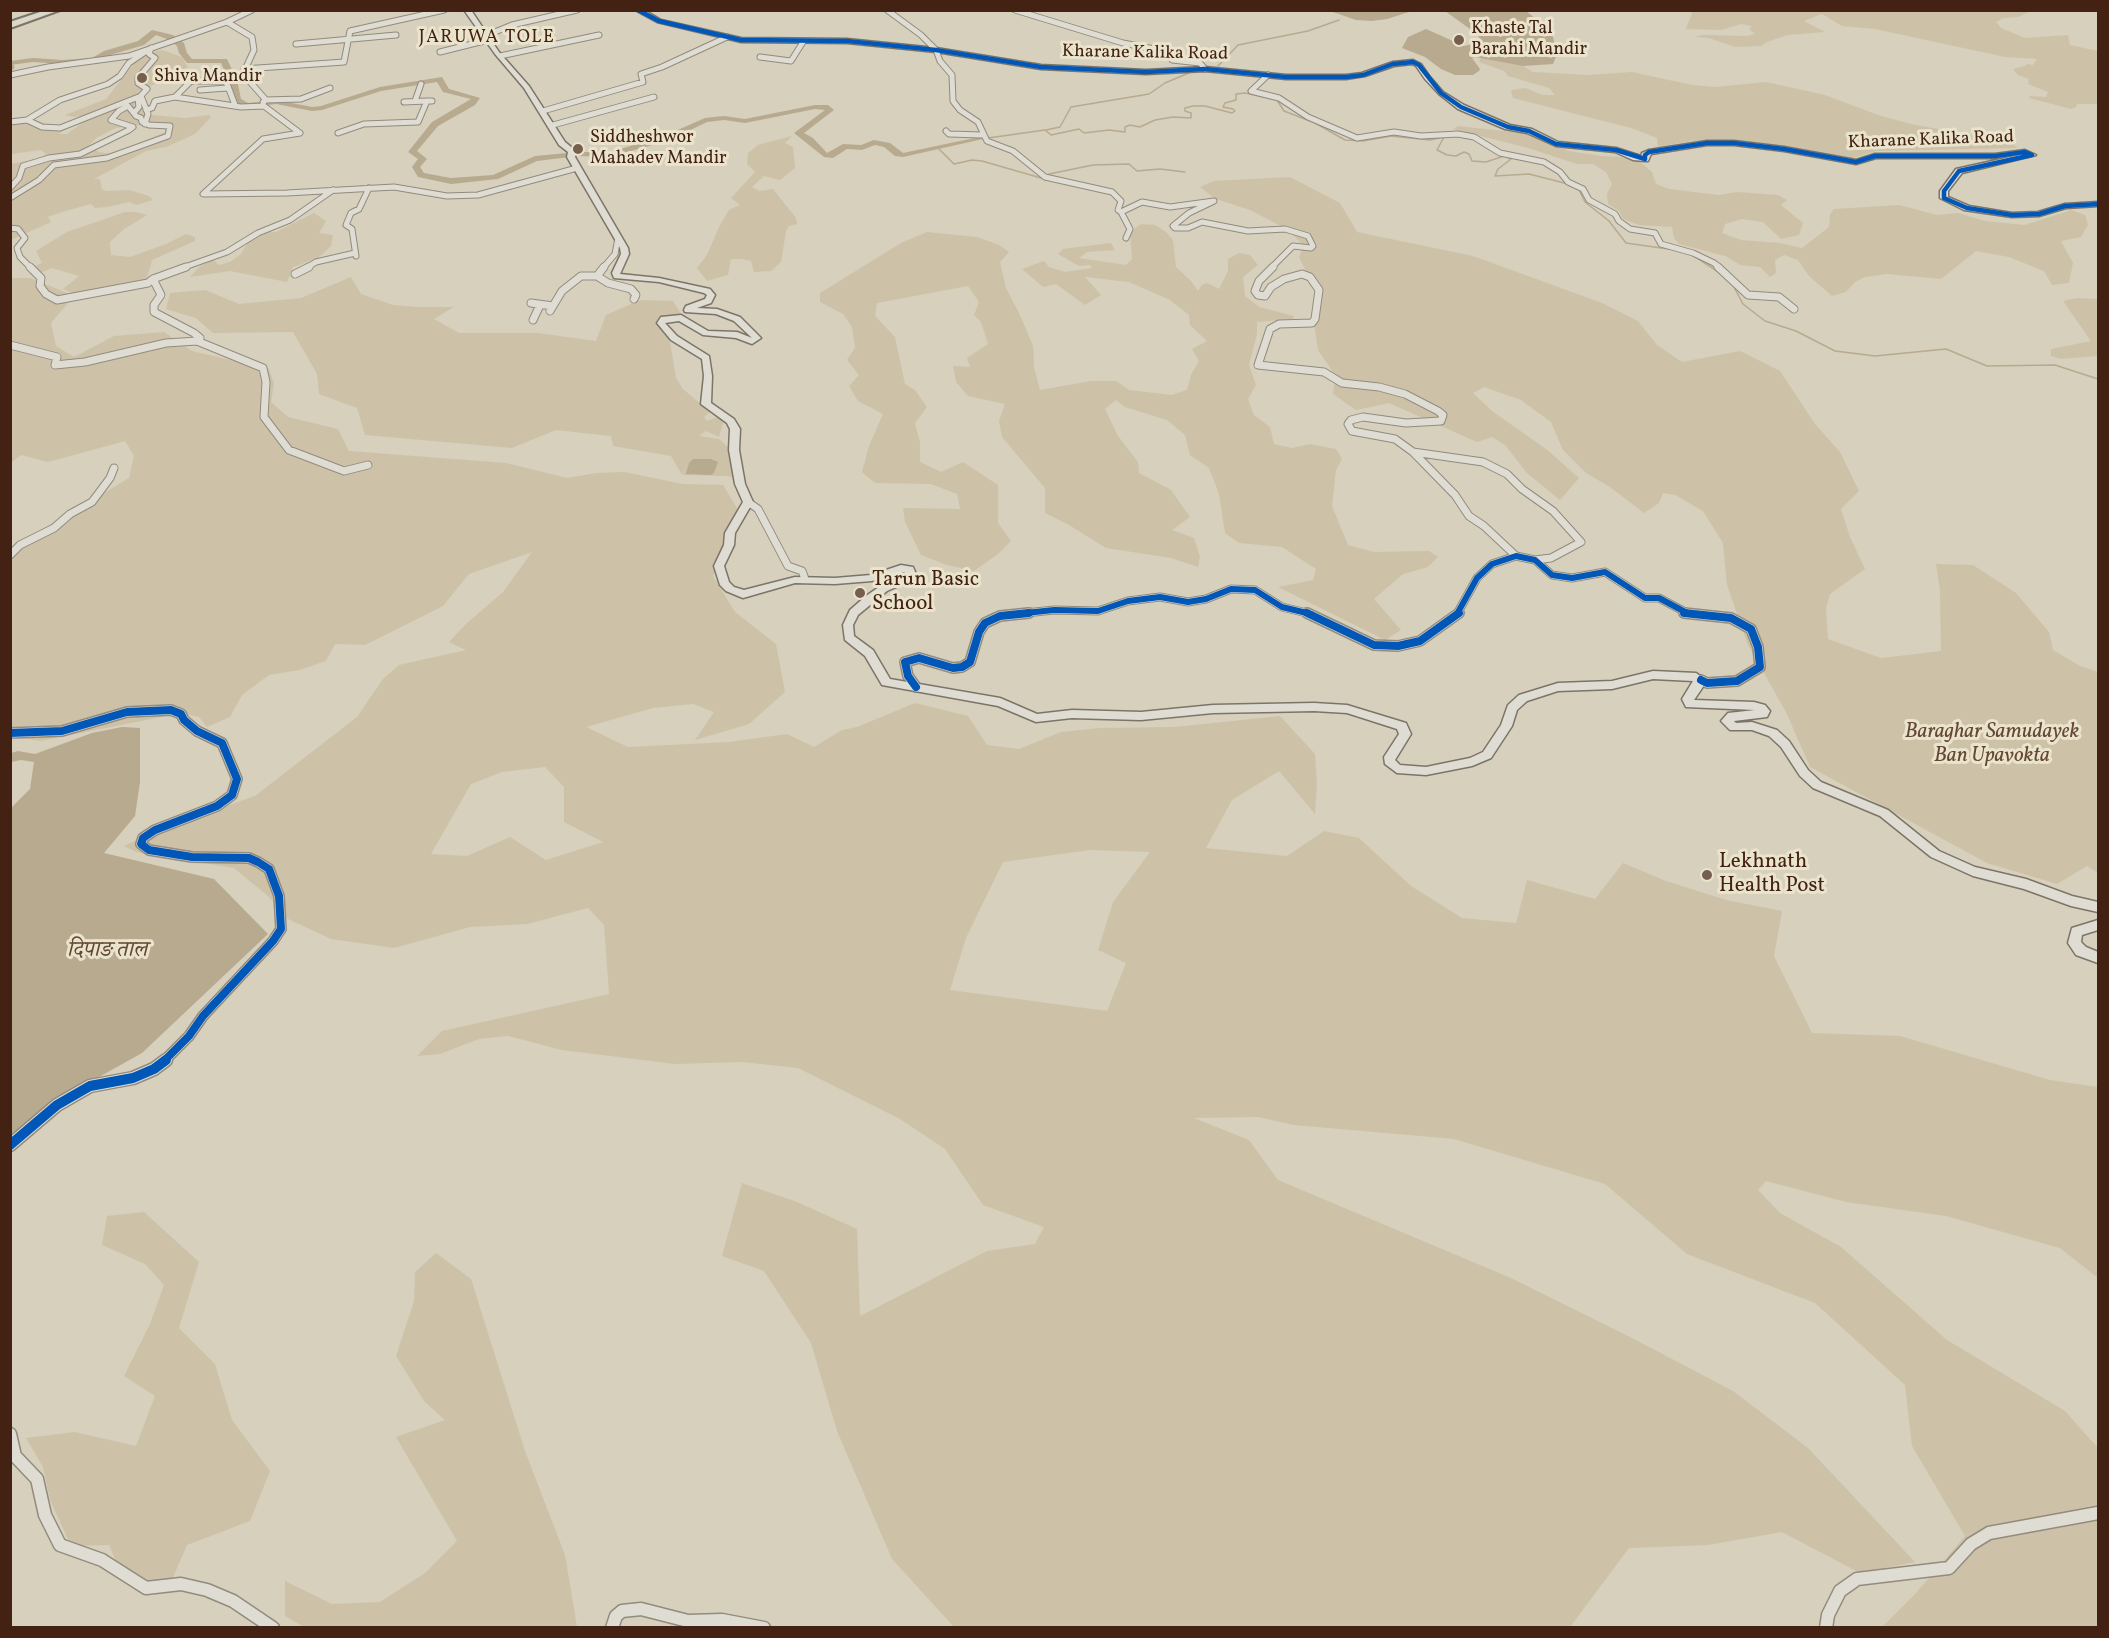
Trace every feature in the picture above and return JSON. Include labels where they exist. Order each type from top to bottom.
[{"type":"highway","points":[[10,25],[56,10]]},
{"type":"main road","points":[[467,10],[500,56],[517,73],[553,125],[562,143],[572,154],[577,168],[618,238],[624,254],[615,273],[617,276],[659,280],[707,291],[711,295],[708,301],[688,310],[717,312],[737,319],[757,338],[753,341],[737,335],[706,333],[681,318],[664,319],[661,323],[674,338],[706,358],[708,376],[706,404],[734,424],[734,450],[741,484],[748,502],[729,533],[729,545],[718,566],[724,584],[743,594],[805,579],[835,581],[881,576],[901,568],[911,571],[908,578],[883,589],[854,613],[848,632],[849,637],[872,656],[886,682],[1000,702],[1036,718],[1072,714],[1141,716],[1213,709],[1314,707],[1347,709],[1402,726],[1405,734],[1390,757],[1391,765],[1409,771],[1426,771],[1472,762],[1487,755],[1506,726],[1512,708],[1523,698],[1558,687],[1612,685],[1653,675],[1696,677],[1701,680],[1688,699],[1690,704],[1761,708],[1764,711],[1763,714],[1732,716],[1728,719],[1728,724],[1734,727],[1752,726],[1773,733],[1785,744],[1804,773],[1817,785],[1884,813],[1935,854],[1972,871],[2026,884],[2071,901],[2098,907]]},
{"type":"main road","name":"Kharane Kalika Road","points":[[638,10],[659,21],[748,40],[803,42],[842,40],[936,50],[1041,67],[1146,72],[1205,69],[1268,75],[1352,77],[1393,64],[1413,62],[1419,65],[1426,78],[1447,98],[1476,115],[1512,128],[1529,131],[1551,143],[1617,150],[1640,159],[1645,159],[1645,155],[1649,152],[1698,143],[1734,143],[1784,149],[1856,162],[1875,156],[1995,156],[2025,152],[2032,155],[1959,171],[1944,191],[1944,198],[1967,208],[2012,215],[2039,214],[2065,206],[2098,204]]},
{"type":"main road","points":[[2098,925],[2085,928],[2077,932],[2074,937],[2074,943],[2081,951],[2098,958]]},
{"type":"street","points":[[10,75],[48,67],[120,58],[227,22],[252,10]]},
{"type":"street","points":[[244,69],[344,62],[350,31],[444,10]]},
{"type":"street","points":[[440,52],[486,38],[512,26],[577,10]]},
{"type":"street","points":[[887,10],[921,34],[936,50],[940,61],[952,75],[953,101],[960,110],[978,122],[982,135],[993,144],[1015,153],[1045,177],[1112,192],[1121,201],[1118,210],[1130,228],[1126,238]]},
{"type":"street","points":[[1015,10],[1123,43],[1160,48],[1170,52],[1172,60],[1200,63],[1205,69]]},
{"type":"street","points":[[10,20],[23,21]]},
{"type":"street","points":[[227,22],[252,37],[254,51],[243,74],[264,103],[300,133],[262,139],[203,194],[394,187],[447,196],[478,195],[577,168]]},
{"type":"street","points":[[296,45],[348,42],[396,35]]},
{"type":"street","points":[[500,56],[599,35]]},
{"type":"street","points":[[543,111],[644,82],[641,74],[663,68],[727,37]]},
{"type":"street","points":[[760,57],[791,61],[803,42]]},
{"type":"street","points":[[27,120],[42,127],[60,128],[140,96],[147,89],[138,83],[138,78],[154,58],[148,54],[151,48]]},
{"type":"street","points":[[10,122],[27,120],[60,100],[108,84],[120,76],[129,63],[151,48]]},
{"type":"street","points":[[1268,75],[1251,91],[1279,99],[1308,117],[1357,138],[1394,132],[1421,136],[1458,134],[1473,137],[1500,153],[1544,162],[1560,172],[1568,182],[1583,189],[1589,200],[1615,214],[1619,221],[1630,229],[1655,233],[1661,244],[1693,253],[1714,263],[1748,295],[1779,297],[1794,309]]},
{"type":"street","points":[[176,97],[191,81],[226,81],[235,105]]},
{"type":"street","points":[[415,102],[421,84]]},
{"type":"street","points":[[200,90],[227,88]]},
{"type":"street","points":[[146,110],[152,108],[155,101],[176,97],[235,105],[264,103],[274,98],[301,99],[330,88]]},
{"type":"street","points":[[140,96],[146,104],[144,107],[148,114],[145,124]]},
{"type":"street","points":[[134,113],[139,107],[140,96]]},
{"type":"street","points":[[553,125],[654,97]]},
{"type":"street","points":[[338,133],[364,124],[418,122],[430,101],[404,102]]},
{"type":"street","points":[[10,198],[39,180],[54,165],[107,158],[170,134],[170,126],[145,124],[128,106],[119,111],[111,120],[133,127]]},
{"type":"street","points":[[10,188],[19,178],[23,166],[49,158],[80,154],[133,127],[154,125]]},
{"type":"street","points":[[946,131],[949,134],[982,135]]},
{"type":"street","points":[[295,274],[317,263],[316,261],[355,254],[352,229],[346,225],[351,213],[358,209],[369,188]]},
{"type":"street","points":[[10,228],[18,229],[24,238],[17,248],[20,257],[41,278],[40,286],[46,294],[57,300],[86,297],[148,283],[150,280],[227,252],[258,233],[290,220],[333,190]]},
{"type":"street","points":[[1121,212],[1142,202],[1170,207],[1212,200],[1214,201],[1194,210],[1173,227],[1188,228],[1202,222],[1248,231],[1285,229],[1308,236],[1313,246],[1311,248],[1293,246],[1259,281],[1255,291],[1258,295],[1265,296],[1271,287],[1284,279],[1302,274],[1310,277],[1319,290],[1315,320],[1312,323],[1279,324],[1270,329],[1258,365],[1324,372],[1342,383],[1379,387],[1405,394],[1438,411],[1443,415],[1441,421],[1406,423],[1363,417],[1352,420],[1348,424],[1352,431],[1395,439],[1413,452],[1455,495],[1469,516],[1485,526],[1516,556]]},
{"type":"street","points":[[597,276],[615,254],[618,238]]},
{"type":"street","points":[[531,303],[551,309],[562,291],[581,276],[597,276],[608,283],[631,289],[636,295],[634,299]]},
{"type":"street","points":[[153,279],[161,295],[154,305],[154,312],[194,333],[200,338],[197,340]]},
{"type":"street","points":[[533,320],[540,304]]},
{"type":"street","points":[[10,345],[57,357],[55,365],[85,362],[166,343],[197,340],[263,368],[266,382],[264,417],[289,450],[344,471],[368,465]]},
{"type":"street","points":[[916,687],[909,676],[905,662],[919,658],[953,668],[962,667],[970,662],[979,632],[985,623],[1000,616],[1054,610],[1098,611],[1128,601],[1160,597],[1188,602],[1206,599],[1231,589],[1255,590],[1282,607],[1308,613],[1374,645],[1398,646],[1420,641],[1459,613],[1477,578],[1492,564],[1516,556],[1535,560],[1551,558],[1581,542],[1552,511],[1522,489],[1507,474],[1483,462],[1413,452]]},
{"type":"street","points":[[10,555],[20,546],[54,528],[70,514],[92,502],[114,468]]},
{"type":"street","points":[[748,502],[758,508],[788,566],[802,571],[805,579]]},
{"type":"street","points":[[1535,560],[1552,575],[1572,578],[1605,572],[1646,598],[1659,598],[1686,614],[1731,618],[1751,629],[1758,647],[1760,667],[1737,681],[1707,683],[1701,680]]},
{"type":"street","points":[[10,733],[62,731],[127,712],[171,710],[181,714],[184,720],[197,731],[222,743],[237,779],[232,795],[217,806],[155,830],[143,838],[141,844],[149,850],[192,857],[249,858],[258,862],[269,869],[279,896],[281,929],[169,1058],[134,1078],[90,1086],[57,1106],[10,1145]]},
{"type":"street","points":[[10,1434],[15,1456],[37,1479],[45,1515],[60,1545],[102,1560],[146,1588],[181,1584],[207,1590],[233,1600],[273,1628]]},
{"type":"street","points":[[1826,1628],[1828,1615],[1840,1591],[1857,1579],[1949,1568],[1971,1544],[1989,1533],[2098,1513]]},
{"type":"street","points":[[612,1628],[615,1616],[622,1611],[641,1609],[688,1621],[722,1620],[764,1628]]},
{"type":"green space","points":[[1693,10],[2031,11],[2018,17],[2003,18],[1996,22],[2001,28],[2025,38],[2068,35],[2070,45],[2098,51],[2098,104],[2077,104],[2071,109],[2029,98],[2030,96],[2046,97],[2048,92],[2028,84],[2029,79],[2018,75],[2013,69],[2027,64],[2033,65],[2037,59],[2005,57],[1875,29],[1842,26],[1822,14],[1804,21],[1825,32],[1788,35],[1761,46],[1735,47],[1709,38],[1694,37],[1702,35],[1747,36],[1755,34],[1749,29],[1752,26],[1741,24],[1721,30],[1686,29]]},
{"type":"green space","points":[[162,50],[182,57],[188,67],[143,90],[140,94],[87,116],[65,115],[106,99],[136,61],[148,53]]},
{"type":"green space","points":[[1481,57],[1523,66],[1533,72],[1588,75],[1632,72],[1692,85],[1715,87],[1766,82],[1825,95],[1878,115],[1911,124],[1993,139],[2012,144],[2017,148],[1876,151],[1849,159],[1721,140],[1692,141],[1658,147],[1657,138],[1631,128],[1513,98],[1511,90],[1526,88],[1542,95],[1555,95],[1549,88],[1508,76],[1504,71],[1479,62]]},
{"type":"green space","points":[[137,100],[137,107],[151,115],[185,118],[209,115],[211,117],[195,134],[166,147],[146,151],[94,179],[100,179],[102,189],[106,191],[129,190],[149,196],[153,200],[136,205],[129,202],[95,208],[91,204],[62,212],[48,217],[51,222],[11,240],[11,164],[40,158],[46,154],[41,150],[11,154],[11,121],[30,118],[46,124],[71,127],[58,134],[67,134],[86,120]],"holes":[[[159,123],[165,127],[165,132],[113,154],[99,152],[89,146],[96,138],[116,128]]]},
{"type":"green space","points":[[1458,126],[1531,134],[1569,151],[1639,161],[1652,172],[1656,184],[1669,189],[1719,195],[1737,192],[1778,195],[1787,200],[1781,205],[1803,223],[1799,235],[1781,239],[1763,222],[1742,219],[1725,224],[1722,233],[1741,240],[1780,243],[1802,248],[1829,227],[1830,214],[1834,209],[1899,205],[1937,215],[1958,213],[1985,221],[2025,225],[2071,210],[2085,215],[2088,225],[2081,237],[2061,241],[2073,263],[2069,283],[2052,285],[2044,271],[2009,257],[1976,251],[1941,279],[1887,274],[1865,277],[1855,282],[1846,292],[1832,296],[1809,276],[1798,260],[1784,255],[1775,260],[1776,273],[1770,277],[1760,267],[1740,265],[1725,256],[1679,244],[1674,238],[1672,227],[1639,225],[1623,219],[1619,211],[1608,204],[1607,194],[1612,184],[1606,172],[1593,164],[1577,164],[1528,148],[1453,129]]},
{"type":"green space","points":[[792,136],[785,143],[793,147],[795,168],[780,180],[764,176],[752,187],[759,191],[773,189],[796,218],[797,224],[789,226],[786,231],[781,262],[771,271],[754,272],[751,261],[731,259],[728,275],[707,281],[697,268],[707,255],[729,210],[740,205],[731,198],[755,172],[747,164],[748,153],[758,145]]},
{"type":"green space","name":"Baraghar Samudayek Ban Upavokta","points":[[1290,177],[1340,203],[1357,232],[1473,256],[1602,303],[1638,321],[1657,345],[1682,362],[1740,351],[1780,371],[1815,424],[1840,452],[1859,491],[1841,509],[1850,537],[1865,569],[1830,594],[1826,609],[1828,639],[1881,658],[1941,651],[1940,590],[1936,564],[1973,565],[2016,593],[2049,632],[2053,650],[2080,666],[2098,672],[2098,873],[2087,866],[2057,884],[1987,863],[1810,767],[1786,712],[1748,645],[1727,585],[1723,543],[1703,511],[1675,495],[1663,493],[1659,503],[1644,513],[1610,487],[1586,473],[1563,450],[1551,422],[1521,400],[1484,387],[1473,393],[1492,411],[1546,449],[1579,478],[1560,500],[1527,473],[1505,445],[1492,437],[1477,442],[1389,403],[1356,410],[1333,394],[1335,375],[1318,350],[1314,323],[1316,292],[1299,257],[1304,246],[1287,229],[1250,210],[1216,199],[1200,187],[1214,181]]},
{"type":"green space","points":[[125,212],[147,215],[124,229],[110,242],[111,255],[130,257],[186,234],[195,237],[195,241],[152,260],[147,278],[143,283],[79,296],[63,289],[79,276],[52,268],[33,276],[28,269],[42,263],[36,251],[67,232]]},
{"type":"green space","points":[[314,213],[326,221],[319,233],[333,235],[331,246],[318,258],[293,267],[287,282],[230,271],[190,277],[200,266],[213,260],[219,265],[230,262],[241,254],[248,242],[268,232],[276,232]]},
{"type":"green space","points":[[1141,224],[1155,225],[1173,240],[1176,267],[1198,291],[1202,285],[1207,283],[1219,289],[1228,271],[1228,259],[1239,253],[1250,255],[1258,265],[1243,277],[1245,296],[1259,307],[1294,316],[1293,319],[1257,322],[1257,334],[1249,365],[1256,385],[1248,399],[1254,415],[1270,427],[1274,444],[1292,448],[1310,444],[1336,449],[1342,459],[1336,470],[1332,506],[1348,545],[1374,552],[1429,551],[1438,557],[1428,567],[1403,574],[1374,599],[1401,630],[1385,640],[1278,587],[1313,580],[1316,569],[1282,547],[1239,543],[1225,533],[1219,494],[1209,468],[1190,455],[1185,435],[1167,420],[1125,407],[1116,400],[1105,409],[1118,436],[1138,462],[1139,473],[1171,490],[1190,517],[1172,530],[1194,538],[1200,557],[1198,567],[1171,558],[1106,548],[1045,513],[1045,488],[1002,437],[999,421],[1005,404],[968,396],[956,382],[953,366],[970,367],[967,358],[988,344],[981,322],[974,315],[979,302],[968,286],[877,303],[875,316],[895,337],[905,384],[915,390],[927,407],[915,423],[920,442],[920,462],[941,472],[963,462],[998,485],[998,523],[1011,541],[998,554],[974,571],[947,565],[921,555],[905,522],[903,508],[960,509],[957,494],[931,484],[875,483],[862,472],[869,446],[883,414],[858,401],[849,386],[859,375],[847,360],[855,348],[852,327],[843,314],[820,302],[820,293],[901,243],[927,232],[977,237],[999,245],[1009,252],[1000,262],[1006,288],[1033,346],[1034,367],[1040,390],[1091,381],[1116,381],[1129,390],[1172,395],[1187,390],[1191,375],[1199,361],[1192,349],[1207,341],[1190,325],[1189,315],[1170,300],[1129,282],[1085,277],[1101,295],[1085,305],[1056,284],[1043,287],[1022,269],[1044,261],[1049,267],[1065,272],[1092,268],[1090,265],[1079,266],[1058,254],[1063,249],[1111,243],[1115,250],[1087,252],[1079,258],[1126,265],[1132,259],[1130,232]]},
{"type":"green space","points":[[351,277],[361,294],[393,305],[454,307],[434,319],[459,333],[538,333],[596,341],[606,315],[640,300],[673,301],[681,314],[657,318],[670,342],[676,378],[683,389],[710,412],[704,417],[707,421],[720,416],[724,420],[719,437],[706,431],[699,436],[719,439],[732,451],[738,479],[728,476],[683,475],[686,465],[682,475],[671,456],[613,446],[611,436],[556,430],[512,448],[365,435],[357,408],[319,394],[317,374],[293,332],[213,333],[196,318],[166,309],[170,293],[205,290],[239,304],[301,298]]},
{"type":"green space","points":[[11,278],[31,278],[74,296],[51,323],[56,346],[74,357],[114,336],[164,332],[192,351],[269,369],[274,384],[271,402],[288,417],[338,429],[349,451],[506,463],[567,478],[597,473],[624,472],[683,484],[723,485],[738,510],[713,576],[735,612],[776,644],[785,692],[749,724],[695,740],[714,712],[693,704],[653,708],[586,727],[628,747],[729,742],[787,734],[814,747],[842,730],[857,727],[915,703],[968,716],[987,745],[1019,749],[1061,732],[1100,728],[1175,727],[1280,716],[1315,754],[1317,784],[1315,814],[1279,771],[1232,800],[1206,848],[1287,856],[1324,831],[1359,838],[1411,886],[1462,918],[1516,923],[1527,880],[1595,899],[1623,863],[1666,881],[1726,900],[1782,911],[1774,956],[1812,1033],[1900,1036],[2050,1080],[2098,1087],[2098,1278],[2060,1248],[1946,1216],[1846,1202],[1766,1181],[1758,1190],[1780,1213],[1841,1247],[1947,1340],[2065,1411],[2098,1448],[2098,1627],[1882,1627],[1916,1593],[1965,1536],[1912,1446],[1905,1385],[1815,1303],[1687,1254],[1605,1184],[1454,1139],[1294,1125],[1258,1117],[1194,1118],[1249,1140],[1278,1180],[1511,1278],[1733,1391],[1808,1448],[1915,1562],[1860,1573],[1782,1532],[1708,1545],[1629,1548],[1570,1627],[954,1627],[892,1559],[837,1431],[811,1343],[764,1271],[722,1256],[742,1183],[797,1202],[857,1229],[860,1316],[987,1251],[1035,1244],[1044,1227],[983,1205],[945,1149],[900,1119],[798,1068],[742,1062],[675,1064],[562,1050],[508,1036],[479,1039],[440,1054],[417,1056],[442,1031],[609,994],[604,925],[588,908],[527,924],[470,927],[394,948],[331,939],[288,919],[269,897],[234,868],[136,852],[124,846],[158,830],[255,796],[357,717],[383,679],[399,665],[466,650],[449,642],[503,592],[532,552],[469,574],[443,606],[365,645],[335,644],[326,661],[299,670],[269,675],[242,695],[230,717],[207,727],[199,717],[182,713],[40,741],[11,736],[11,558],[48,526],[129,478],[134,456],[125,441],[48,462],[21,455],[11,463]],"holes":[[[545,767],[564,787],[564,822],[603,842],[546,860],[510,837],[467,856],[431,854],[471,784],[502,772]],[[1090,850],[1150,852],[1113,902],[1098,950],[1126,963],[1107,1011],[950,990],[966,938],[1003,862]]]},
{"type":"green space","points":[[2077,298],[2098,299],[2098,356],[2061,359],[2051,356],[2051,349],[2091,341],[2063,301]]},
{"type":"green space","points":[[144,1212],[199,1262],[179,1328],[215,1364],[232,1420],[270,1471],[250,1521],[187,1545],[171,1582],[125,1582],[109,1545],[71,1546],[50,1500],[43,1467],[26,1438],[75,1432],[136,1446],[155,1396],[124,1376],[150,1324],[164,1285],[145,1264],[102,1245],[107,1216]]},
{"type":"green space","points":[[436,1253],[471,1279],[525,1451],[565,1555],[577,1627],[306,1628],[285,1616],[285,1581],[332,1604],[380,1602],[425,1573],[457,1541],[396,1437],[445,1420],[424,1401],[396,1356],[414,1301],[415,1272]]},
{"type":"water","points":[[1525,10],[1548,29],[1553,37],[1557,54],[1553,64],[1523,66],[1475,57],[1472,58],[1480,69],[1479,71],[1473,75],[1455,75],[1441,69],[1425,57],[1402,48],[1408,37],[1426,29],[1464,46],[1478,43],[1480,39],[1477,34],[1445,11]]},
{"type":"water","points":[[1330,11],[1412,11],[1372,21],[1356,20]]},
{"type":"water","points":[[693,459],[711,459],[718,462],[714,473],[711,475],[686,474],[689,463]]},
{"type":"water","name":"दिपाङ ताल","points":[[122,727],[140,728],[140,782],[135,816],[104,853],[214,879],[268,934],[142,1053],[65,1096],[11,1135],[11,808],[30,789],[34,762],[21,760],[11,762],[11,753],[18,751],[35,754],[92,733]]},
{"type":"waterway","points":[[1218,66],[1238,45],[1308,31],[1339,20]]},
{"type":"waterway","points":[[10,63],[33,60],[62,62],[94,60],[107,53],[141,43],[155,32],[170,37],[181,45],[183,53],[190,61],[224,61],[233,80],[237,100],[247,106],[276,102],[312,109],[322,108],[380,89],[439,79],[446,90],[476,98],[472,103],[435,124],[412,152],[423,159],[416,167],[421,175],[451,181],[495,177],[535,159],[578,154],[610,155],[667,138],[705,120],[724,118],[745,121],[815,107],[825,107],[830,110],[798,133],[810,140],[824,155],[830,156],[846,146],[862,148],[874,142],[887,145],[898,154],[903,155],[979,139]]},
{"type":"waterway","points":[[1046,130],[1060,127],[1071,107],[1149,94],[1165,83],[1191,72],[1210,71]]},
{"type":"waterway","points":[[988,138],[1045,130],[1051,135],[1079,129],[1084,133],[1109,130],[1125,132],[1125,127],[1130,125],[1140,127],[1155,120],[1173,117],[1191,118],[1191,113],[1185,111],[1185,108],[1193,106],[1205,106],[1232,113],[1235,111],[1233,109],[1223,107],[1225,103],[1236,100],[1236,94],[1245,93],[1277,100],[1284,111],[1315,123],[1345,140],[1363,141],[1391,136],[1430,140],[1444,137],[1437,150],[1447,155],[1456,156],[1464,152],[1469,154],[1472,161],[1486,162],[1504,156],[1511,159],[1498,169],[1495,176],[1529,174],[1568,184]]},
{"type":"waterway","points":[[938,148],[954,164],[972,160],[982,161],[1041,178]]},
{"type":"waterway","points":[[1049,174],[1093,165],[1129,164],[1137,171],[1160,169],[1185,172]]},
{"type":"waterway","points":[[1578,188],[1585,202],[1609,221],[1626,243],[1675,250]]},
{"type":"waterway","points":[[1694,256],[1720,273]]},
{"type":"waterway","points":[[1734,287],[1743,304],[1765,321],[1796,331],[1835,351],[1875,356],[1946,349],[1987,366],[2055,365],[2098,379]]},
{"type":"cycle path","points":[[638,10],[659,21],[741,40],[847,41],[936,50],[1041,67],[1146,72],[1205,69],[1286,77],[1346,77],[1363,75],[1393,64],[1413,62],[1419,65],[1441,93],[1461,107],[1508,127],[1529,131],[1556,144],[1616,150],[1645,159],[1645,155],[1649,152],[1707,143],[1734,143],[1784,149],[1856,162],[1875,156],[1995,156],[2025,152],[2032,155],[1959,171],[1944,191],[1944,198],[1967,208],[2012,215],[2039,214],[2065,206],[2098,204]]},
{"type":"cycle path","points":[[916,687],[908,676],[905,662],[919,658],[953,668],[962,667],[970,662],[979,632],[985,623],[1000,616],[1054,610],[1098,611],[1128,601],[1160,597],[1188,602],[1206,599],[1231,589],[1255,590],[1282,607],[1308,613],[1374,645],[1398,646],[1420,641],[1441,627],[1459,613],[1477,578],[1492,564],[1516,556],[1535,560],[1552,575],[1572,578],[1605,572],[1645,598],[1659,598],[1686,614],[1731,618],[1751,629],[1758,647],[1760,667],[1737,681],[1707,683],[1701,680]]},
{"type":"cycle path","points":[[10,733],[62,731],[127,712],[171,710],[181,714],[184,720],[197,731],[222,743],[237,779],[232,795],[217,806],[155,830],[143,838],[141,844],[149,850],[192,857],[249,858],[258,862],[269,869],[279,896],[281,929],[273,941],[203,1016],[189,1036],[154,1069],[133,1078],[90,1086],[57,1105],[10,1145]]},
{"type":"place","name":"Khaste Tal Barahi Mandir","points":[[1459,40]]},
{"type":"place","name":"Shiva Mandir","points":[[142,78]]},
{"type":"place","name":"Siddheshwor Mahadev Mandir","points":[[578,149]]},
{"type":"place","name":"Tarun Basic School","points":[[860,593]]},
{"type":"place","name":"Lekhnath Health Post","points":[[1707,875]]},
{"type":"district","name":"JARUWA TOLE","points":[[487,39]]}]
